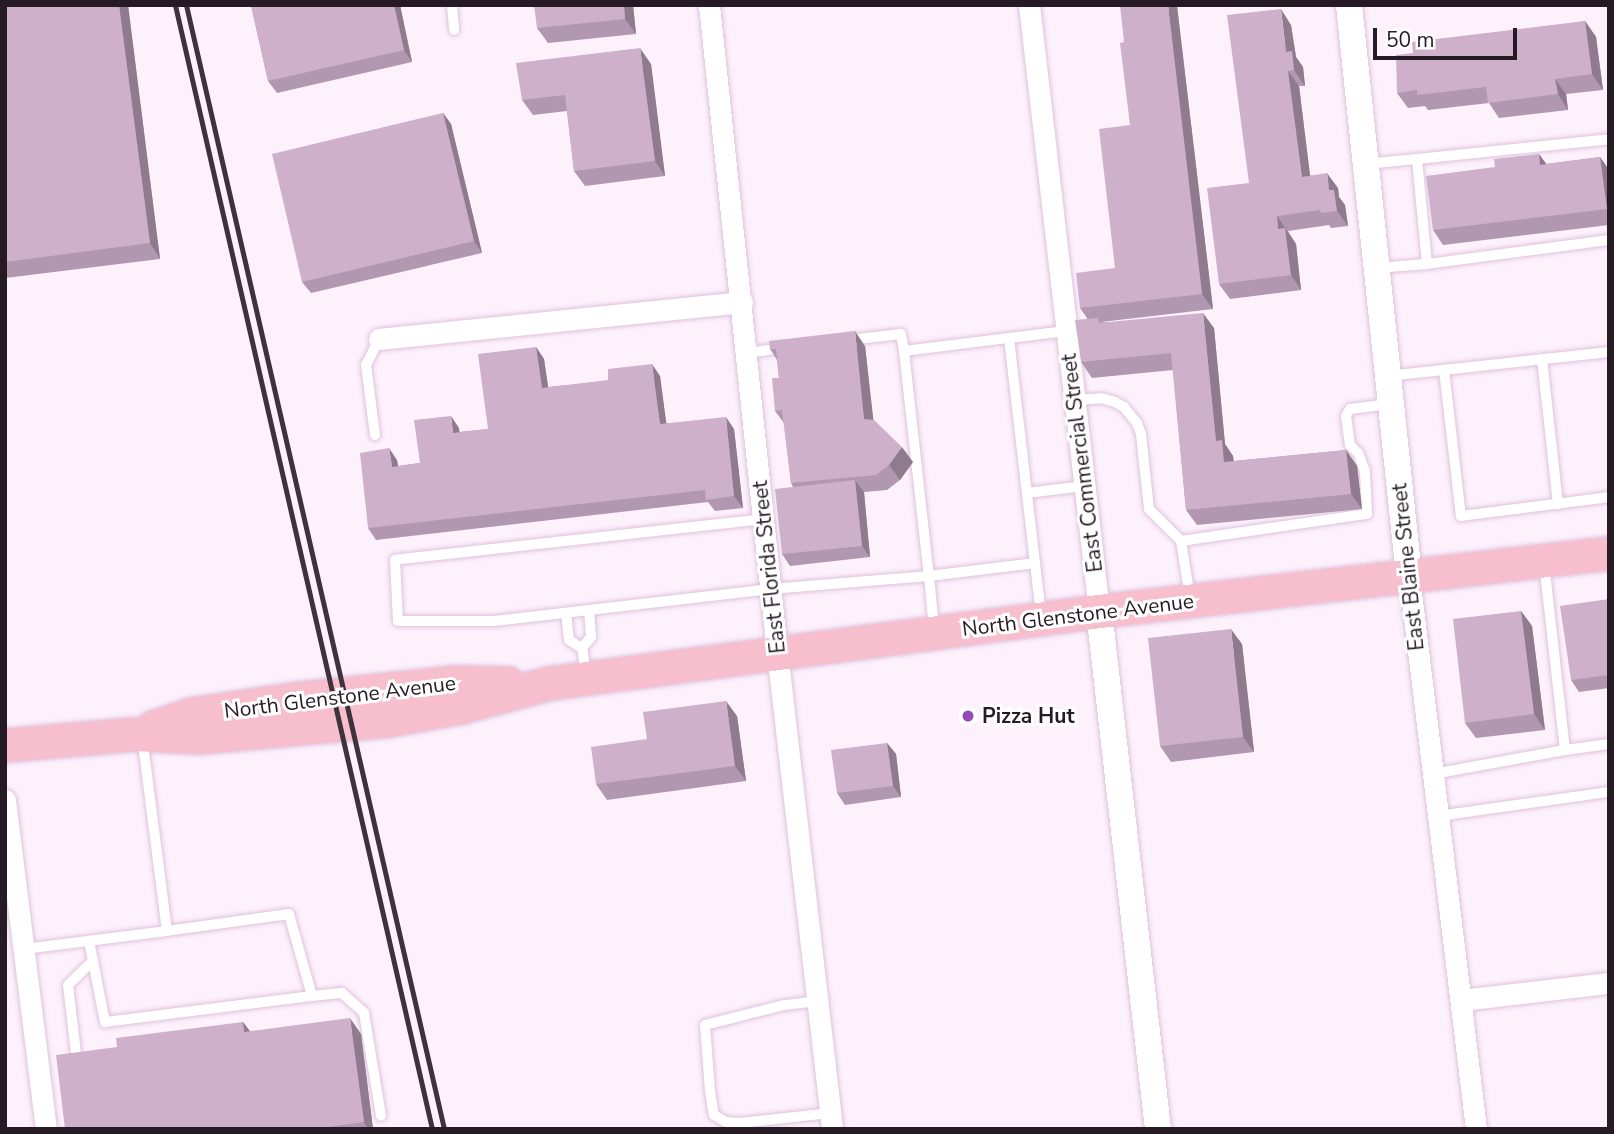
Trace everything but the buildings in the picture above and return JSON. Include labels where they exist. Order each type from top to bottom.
[{"type":"main road","name":"North Glenstone Avenue","points":[[5,745],[138,734],[191,715],[293,699],[454,682],[549,683],[584,663],[778,652],[1099,611],[1609,553]]},
{"type":"street","name":"East Florida Street","points":[[709,5],[771,589],[832,1121]]},
{"type":"street","name":"East Commercial Street","points":[[1029,5],[1158,1129]]},
{"type":"street","name":"East Blaine Street","points":[[1349,5],[1409,576],[1476,1129]]},
{"type":"street","points":[[379,339],[742,302]]},
{"type":"street","points":[[5,800],[46,1129]]},
{"type":"street","points":[[1461,1000],[1609,983]]},
{"type":"lane","points":[[452,5],[454,30]]},
{"type":"lane","points":[[1366,164],[1609,139]]},
{"type":"lane","points":[[1417,159],[1427,264]]},
{"type":"lane","points":[[1376,268],[1427,264],[1609,240]]},
{"type":"lane","points":[[904,351],[1066,331]]},
{"type":"lane","points":[[837,342],[901,334],[935,632]]},
{"type":"lane","points":[[1009,338],[1041,618]]},
{"type":"lane","points":[[375,435],[366,365],[379,339]]},
{"type":"lane","points":[[747,353],[798,346]]},
{"type":"lane","points":[[1388,376],[1609,352]]},
{"type":"lane","points":[[1542,359],[1558,504]]},
{"type":"lane","points":[[1444,370],[1461,516],[1609,497]]},
{"type":"lane","points":[[1074,400],[1101,398],[1124,407],[1141,434],[1149,509],[1181,541],[1190,601]]},
{"type":"lane","points":[[1181,541],[1367,514],[1364,471],[1358,453],[1350,445],[1346,416],[1350,409],[1390,404]]},
{"type":"lane","points":[[1027,493],[1084,486]]},
{"type":"lane","points":[[764,519],[395,560],[398,621],[494,621],[771,589],[929,576],[1035,563]]},
{"type":"lane","points":[[1544,561],[1565,751]]},
{"type":"lane","points":[[584,663],[591,637],[589,611]]},
{"type":"lane","points":[[566,614],[569,640],[584,663]]},
{"type":"lane","points":[[138,734],[167,930]]},
{"type":"lane","points":[[1433,774],[1609,744]]},
{"type":"lane","points":[[1438,816],[1609,792]]},
{"type":"lane","points":[[24,949],[289,914],[312,996]]},
{"type":"lane","points":[[89,941],[105,1022],[342,993],[364,1013],[381,1116]]},
{"type":"lane","points":[[76,1053],[68,985],[93,961]]},
{"type":"lane","points":[[818,1000],[784,1005],[705,1025],[709,1091],[714,1115],[726,1122],[832,1121]]},
{"type":"railway","points":[[175,5],[432,1129]]},
{"type":"railway","points":[[186,5],[444,1129]]},
{"type":"place","name":"Pizza Hut","points":[[968,716]]}]
